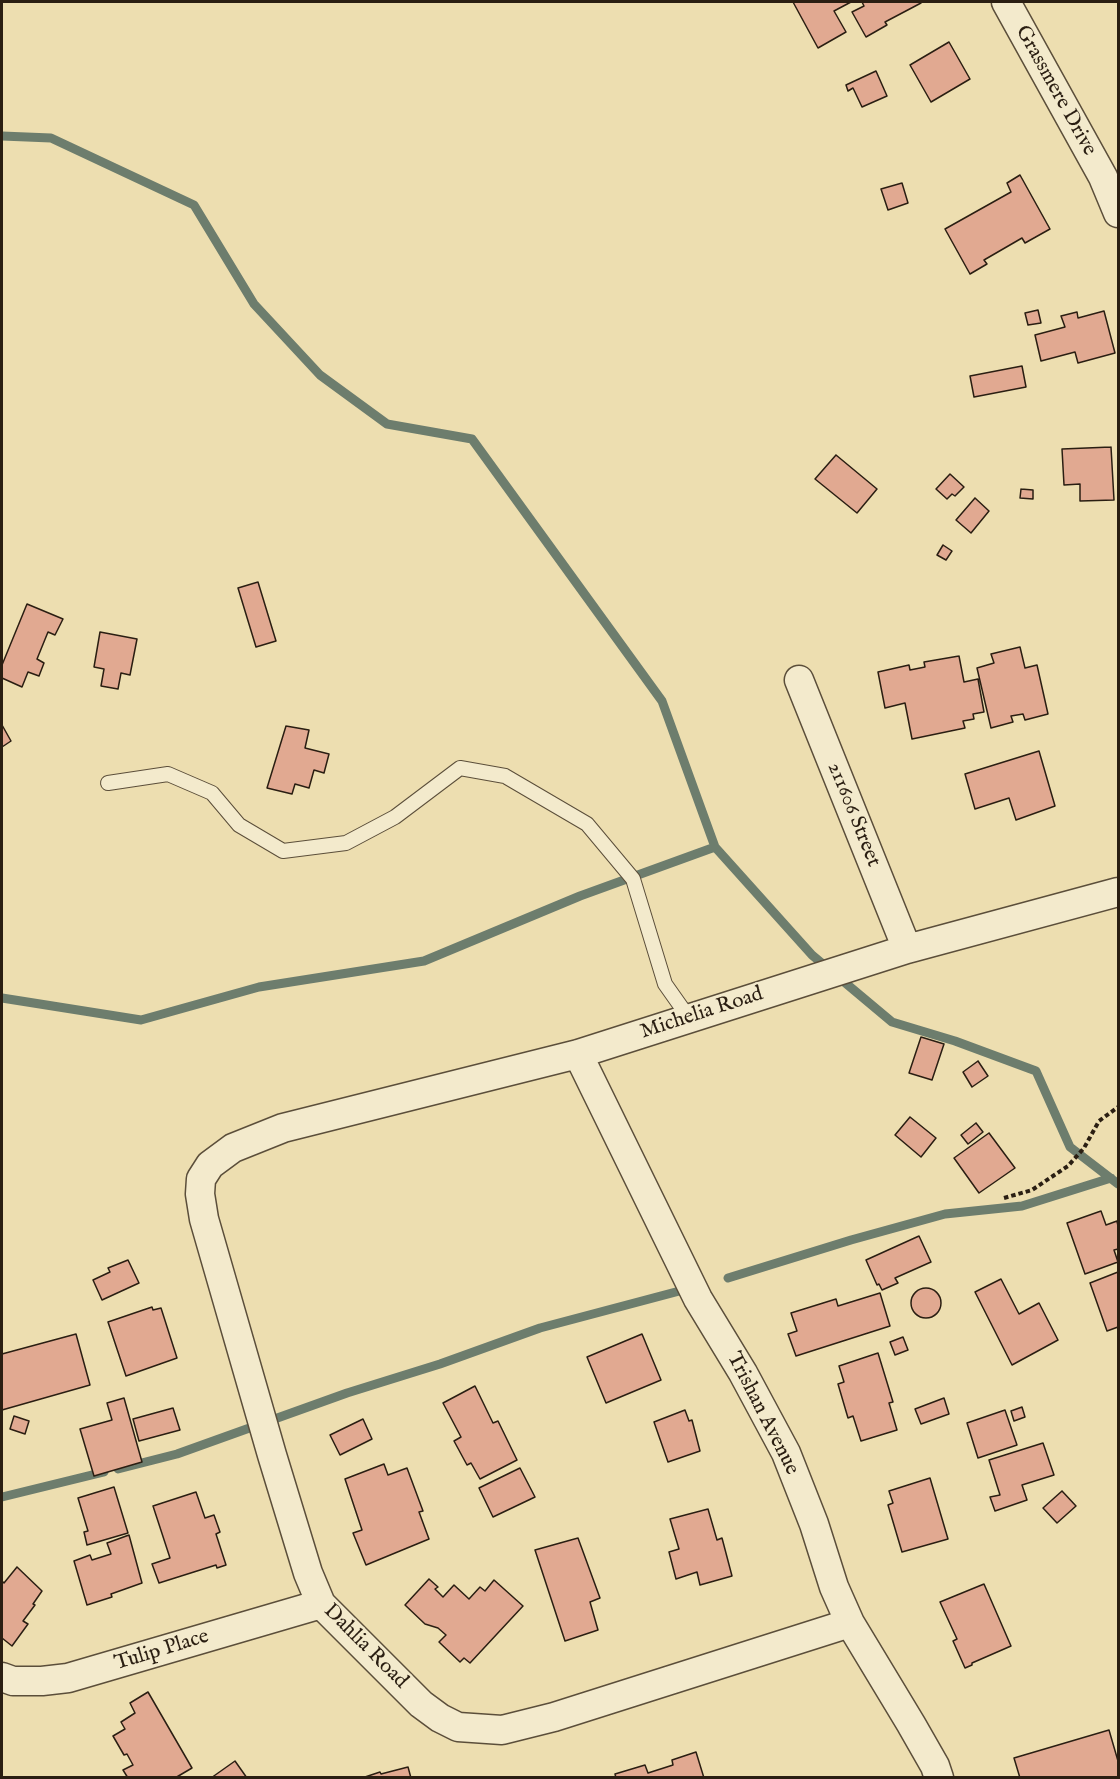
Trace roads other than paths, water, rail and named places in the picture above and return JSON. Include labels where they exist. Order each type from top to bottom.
[{"type":"street","name":"Grassmere Drive","points":[[1006,2],[1104,177],[1119,213]]},
{"type":"street","name":"211606 Street","points":[[799,680],[907,949]]},
{"type":"street","name":"Michelia Road","points":[[283,1128],[578,1054],[907,949],[1119,892]]},
{"type":"street","name":"Trishan Avenue","points":[[578,1054],[698,1299],[743,1372],[786,1453],[814,1524],[834,1587],[850,1623],[911,1724],[935,1766],[939,1778]]},
{"type":"street","name":"Dahlia Road","points":[[283,1128],[233,1148],[210,1165],[201,1179],[200,1194],[204,1219],[269,1445],[308,1573],[321,1604],[421,1704],[458,1728],[502,1730],[554,1717],[850,1623]]},
{"type":"street","name":"Tulip Place","points":[[2,1677],[13,1681],[68,1678],[321,1604]]},
{"type":"lane","points":[[108,783],[168,774],[212,792],[239,825],[283,851],[346,843],[395,817],[460,768],[505,776],[587,824],[633,879],[665,984],[689,1018]]},
{"type":"waterway","points":[[2,136],[51,138],[194,205],[254,304],[320,375],[387,424],[472,439],[662,701],[715,847],[812,955],[892,1022],[955,1041],[1036,1071],[1070,1147],[1118,1184]]},
{"type":"waterway","points":[[2,998],[141,1020],[259,987],[424,961],[580,896],[715,847]]},
{"type":"waterway","points":[[728,1278],[945,1214],[1022,1206],[1111,1178]]},
{"type":"waterway","points":[[118,1469],[177,1454],[347,1393],[440,1364],[540,1328],[687,1289]]},
{"type":"waterway","points":[[2,1497],[104,1472]]}]
